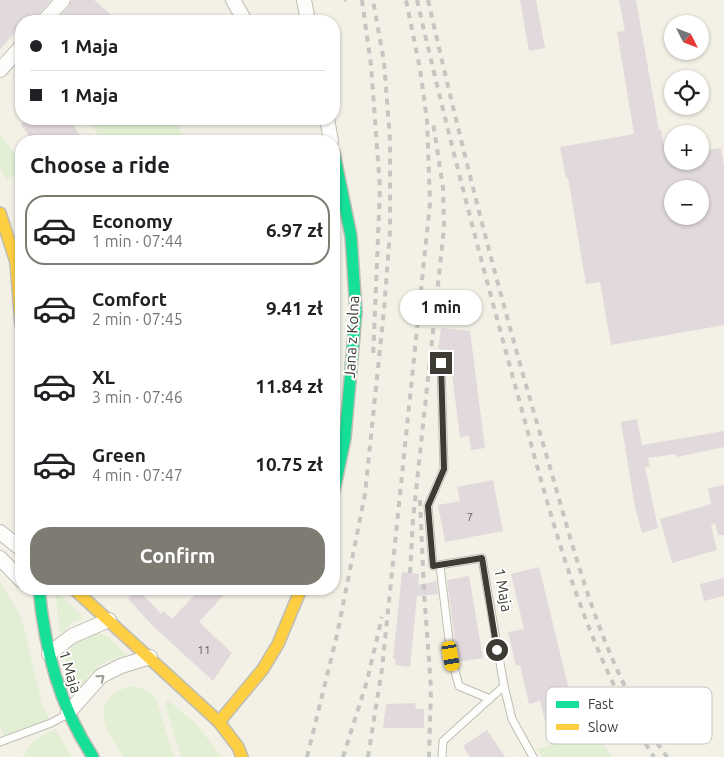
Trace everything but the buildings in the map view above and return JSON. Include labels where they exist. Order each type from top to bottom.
[{"type":"street","points":[[49,15],[63,0]]},
{"type":"street","points":[[233,0],[240,15]]},
{"type":"street","points":[[304,0],[307,15]]},
{"type":"street","points":[[1,68],[15,53]]},
{"type":"street","name":"Jana z Kolna","points":[[340,182],[351,236],[356,312],[345,438],[340,463]]},
{"type":"street","points":[[0,213],[15,259]]},
{"type":"street","points":[[0,532],[15,544]]},
{"type":"street","points":[[0,558],[15,574]]},
{"type":"street","name":"1 Maja","points":[[37,595],[59,690],[68,713],[93,757]]},
{"type":"street","points":[[82,595],[219,722],[238,747],[242,757]]},
{"type":"street","points":[[219,722],[263,669],[278,644],[298,595]]},
{"type":"street","points":[[49,654],[72,636],[109,620]]},
{"type":"street","points":[[68,713],[101,676],[121,666],[150,657]]},
{"type":"lane","points":[[441,363],[444,469],[428,506],[433,566],[440,566],[454,675],[458,686],[490,699]]},
{"type":"lane","name":"1 Maja","points":[[440,566],[482,558],[504,686],[512,719],[533,757]]},
{"type":"lane","points":[[442,757],[443,741],[504,686]]},
{"type":"lane","points":[[0,742],[51,723],[68,713]]},
{"type":"green space","points":[[92,125],[177,125],[183,135],[98,135]]},
{"type":"green space","points":[[0,133],[15,154],[15,174],[7,180],[0,169]]},
{"type":"green space","points":[[0,582],[21,617],[42,704],[51,723],[4,740],[0,725]]},
{"type":"green space","points":[[56,595],[60,595],[84,618],[73,622],[60,634]]},
{"type":"green space","points":[[97,633],[106,635],[126,655],[109,661],[92,673],[77,695],[65,658],[78,642]]},
{"type":"green space","points":[[135,686],[152,693],[156,699],[174,757],[124,757],[109,734],[103,712],[108,700],[122,689]]},
{"type":"green space","points":[[168,700],[196,724],[222,757],[181,757],[165,703]]},
{"type":"green space","points":[[55,729],[72,757],[23,757],[34,740]]},
{"type":"green space","points":[[553,744],[604,744],[612,757],[542,757],[537,749]]},
{"type":"railway","points":[[362,0],[371,65],[380,188],[373,359]]},
{"type":"railway","points":[[307,757],[337,635],[365,494],[384,310],[390,231],[390,140],[384,62],[373,0]]},
{"type":"railway","points":[[368,757],[382,669],[430,203],[427,120],[420,69],[406,0]]},
{"type":"railway","points":[[417,0],[479,252],[545,495],[590,630],[616,687]]},
{"type":"railway","points":[[428,0],[469,172],[530,400],[581,574],[594,613],[625,687]]},
{"type":"railway","points":[[410,573],[413,519],[444,228],[443,188],[433,122]]},
{"type":"railway","points":[[420,500],[431,688],[429,757]]},
{"type":"railway","points":[[343,757],[367,681],[382,617]]},
{"type":"railway","points":[[646,744],[654,757]]},
{"type":"railway","points":[[659,744],[667,757]]},
{"type":"traffic: fast","points":[[340,182],[351,236],[356,312],[345,438],[340,462]]},
{"type":"traffic: fast","points":[[40,595],[45,634],[56,676],[71,717],[93,757]]},
{"type":"traffic: slow","points":[[0,213],[15,259]]},
{"type":"traffic: slow","points":[[81,595],[219,722],[238,747],[242,757]]},
{"type":"traffic: slow","points":[[219,722],[263,669],[278,644],[298,595]]},
{"type":"route","points":[[441,363],[444,469],[428,506],[433,566],[482,558],[497,650]]}]
